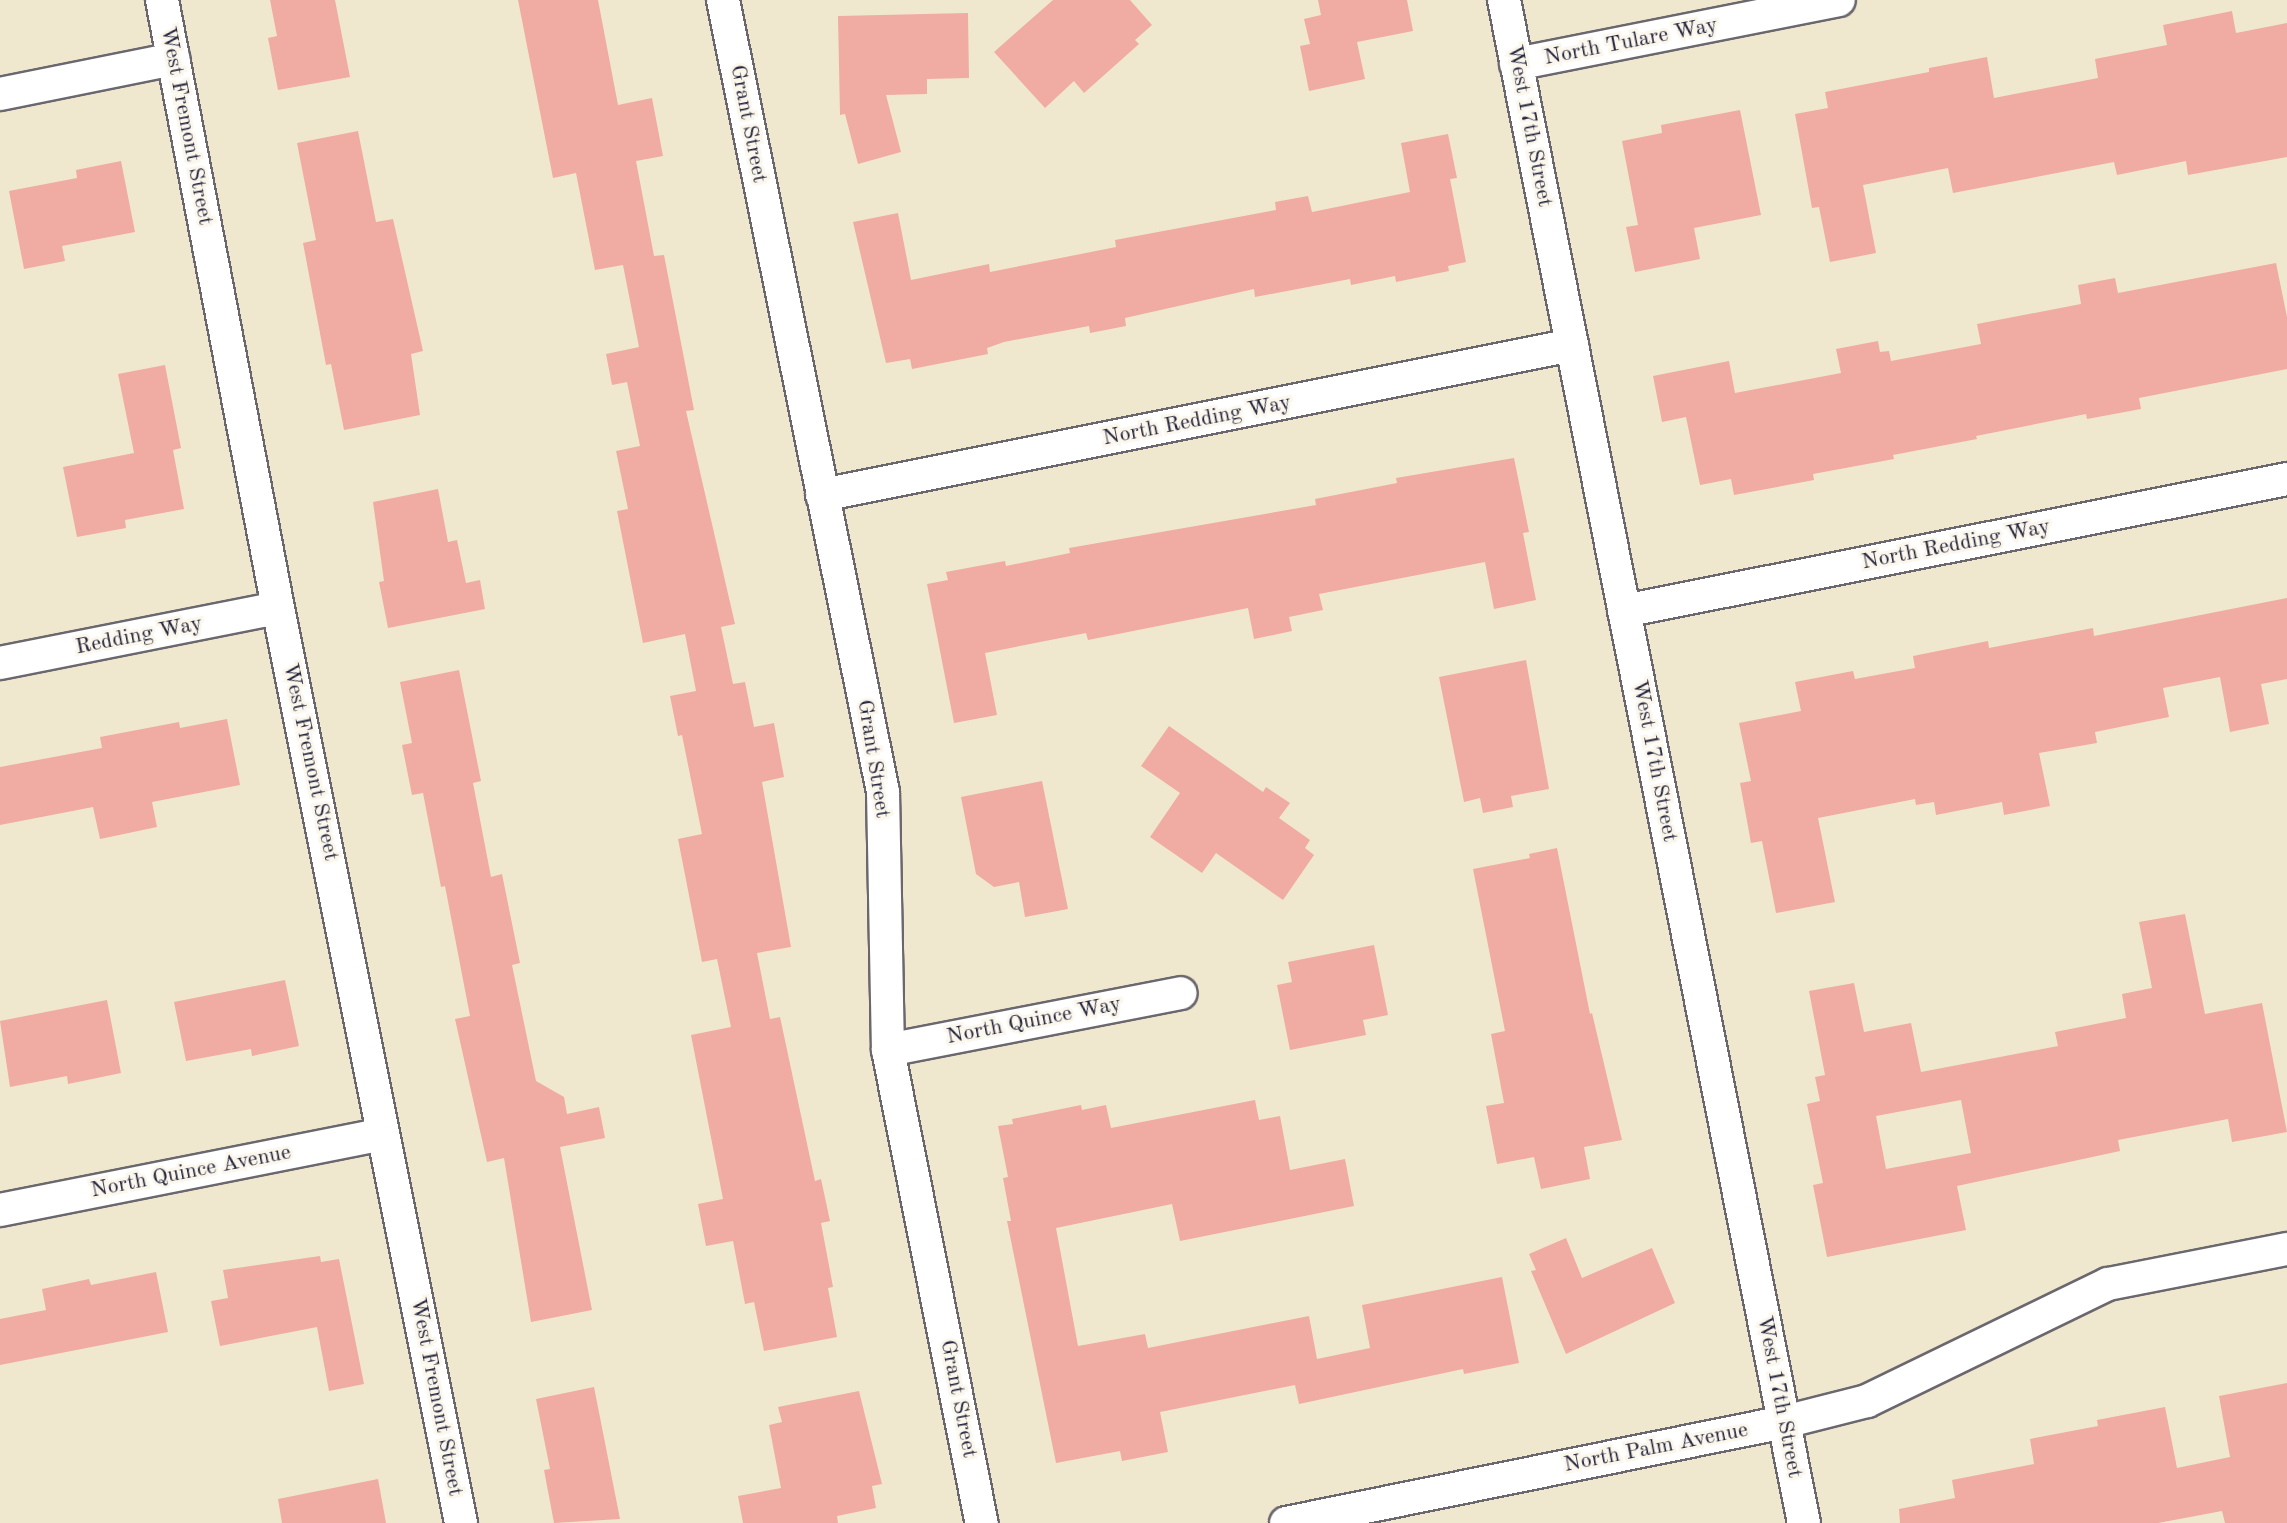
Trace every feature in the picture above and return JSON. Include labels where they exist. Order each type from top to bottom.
[{"type":"street","name":"West Fremont Street","points":[[162,0],[278,608],[461,1523]]},
{"type":"street","name":"Grant Street","points":[[723,0],[883,792],[888,1050],[982,1523]]},
{"type":"street","name":"West 17th Street","points":[[1504,0],[1804,1523]]},
{"type":"street","name":"North Tulare Way","points":[[1516,64],[1839,0]]},
{"type":"street","points":[[0,94],[174,59]]},
{"type":"street","name":"North Redding Way","points":[[822,495],[1572,345]]},
{"type":"street","name":"North Redding Way","points":[[1624,611],[2287,479]]},
{"type":"street","name":"Redding Way","points":[[0,663],[278,608]]},
{"type":"street","name":"North Quince Way","points":[[888,1050],[1181,993]]},
{"type":"street","name":"North Quince Avenue","points":[[0,1210],[383,1134]]},
{"type":"street","name":"North Palm Avenue","points":[[1286,1523],[1784,1422],[1867,1401],[2108,1284],[2287,1249]]},
{"type":"building","points":[[270,0],[335,0],[350,77],[278,90],[268,38],[277,36]]},
{"type":"building","points":[[518,0],[598,0],[618,105],[652,98],[663,156],[636,161],[654,256],[664,255],[694,410],[686,411],[735,624],[721,627],[733,684],[745,682],[754,727],[774,723],[784,777],[762,782],[791,947],[757,953],[770,1019],[780,1017],[815,1181],[821,1179],[830,1221],[821,1223],[833,1287],[828,1288],[837,1337],[764,1351],[754,1302],[745,1304],[733,1241],[706,1246],[698,1204],[723,1199],[691,1035],[731,1027],[717,959],[702,962],[678,839],[702,834],[682,735],[678,736],[670,696],[696,691],[685,634],[643,643],[617,511],[628,509],[616,451],[640,446],[627,382],[612,385],[606,354],[639,347],[623,265],[595,270],[576,173],[553,178]]},
{"type":"building","points":[[1053,0],[1130,0],[1152,25],[1135,40],[1139,44],[1084,93],[1074,81],[1045,108],[994,52]]},
{"type":"building","points":[[1318,0],[1407,0],[1413,31],[1357,42],[1365,79],[1309,91],[1300,46],[1310,44],[1304,19],[1321,15]]},
{"type":"building","points":[[2232,11],[2236,33],[2287,23],[2287,157],[2188,175],[2186,161],[2117,175],[2114,162],[1953,193],[1948,168],[1863,185],[1876,253],[1830,262],[1819,207],[1812,208],[1795,114],[1828,108],[1825,92],[1929,72],[1929,68],[1987,57],[1994,98],[2098,78],[2095,59],[2167,45],[2163,25]]},
{"type":"building","points":[[968,13],[969,78],[927,79],[927,94],[886,95],[901,152],[858,164],[845,114],[840,115],[838,16]]},
{"type":"building","points":[[1740,110],[1761,215],[1694,228],[1700,259],[1635,272],[1626,227],[1638,225],[1622,141],[1662,133],[1661,125]]},
{"type":"building","points":[[358,131],[376,222],[393,219],[423,351],[411,354],[420,415],[344,430],[331,364],[326,365],[303,243],[316,240],[297,143]]},
{"type":"building","points":[[1448,134],[1457,178],[1450,179],[1466,262],[1448,266],[1449,271],[1396,282],[1395,276],[1351,285],[1350,279],[1255,297],[1254,289],[1125,318],[1126,326],[1090,333],[1089,326],[1004,342],[987,348],[988,354],[912,369],[910,359],[886,363],[853,222],[898,213],[911,280],[989,264],[990,272],[1116,247],[1115,240],[1276,210],[1275,202],[1308,196],[1312,212],[1410,192],[1401,143]]},
{"type":"building","points":[[121,161],[135,232],[62,246],[65,261],[24,269],[9,191],[77,178],[76,170]]},
{"type":"building","points":[[2276,263],[2287,317],[2287,369],[2139,398],[2141,409],[2087,419],[2086,414],[1976,436],[1977,439],[1893,455],[1894,459],[1813,474],[1814,480],[1734,495],[1731,479],[1700,485],[1686,417],[1662,422],[1653,376],[1729,361],[1735,393],[1841,373],[1836,349],[1878,341],[1880,352],[1889,351],[1891,361],[1981,344],[1977,324],[2081,304],[2078,285],[2115,278],[2118,293]]},
{"type":"building","points":[[165,365],[181,448],[173,450],[184,509],[125,520],[126,528],[77,537],[63,467],[134,453],[118,374]]},
{"type":"building","points":[[1514,458],[1529,532],[1523,533],[1536,600],[1494,609],[1485,562],[1319,594],[1323,610],[1289,617],[1292,631],[1254,639],[1248,608],[1088,640],[1086,633],[985,653],[997,715],[954,723],[927,584],[948,580],[946,572],[1005,561],[1006,566],[1070,553],[1069,548],[1316,505],[1315,499],[1397,483],[1396,478]]},
{"type":"building","points":[[438,489],[448,542],[457,540],[466,583],[480,580],[485,609],[388,628],[379,582],[384,581],[373,502]]},
{"type":"building","points":[[2287,598],[2287,679],[2261,684],[2269,724],[2230,732],[2220,677],[2163,688],[2169,717],[2095,732],[2097,743],[2039,753],[2050,806],[2004,815],[2002,802],[1936,815],[1934,802],[1916,805],[1915,799],[1818,818],[1835,902],[1776,913],[1762,841],[1751,843],[1740,783],[1751,781],[1739,723],[1801,711],[1795,682],[1853,671],[1855,679],[1915,668],[1913,656],[1988,641],[1989,648],[2093,628],[2094,636]]},
{"type":"building","points":[[1526,660],[1549,789],[1511,796],[1513,807],[1483,813],[1480,798],[1464,802],[1439,677]]},
{"type":"building","points":[[459,670],[481,781],[473,783],[491,877],[502,874],[520,963],[512,965],[536,1081],[564,1097],[567,1114],[599,1107],[605,1138],[560,1147],[592,1310],[531,1322],[504,1158],[487,1162],[455,1019],[470,1016],[445,886],[441,887],[423,793],[412,795],[402,745],[412,743],[400,682]]},
{"type":"building","points":[[227,719],[240,785],[152,802],[157,827],[100,839],[93,807],[0,825],[0,767],[102,748],[100,737],[179,722],[180,728]]},
{"type":"building","points":[[1169,726],[1263,792],[1266,787],[1290,803],[1279,818],[1310,840],[1305,848],[1314,855],[1283,900],[1216,853],[1202,873],[1150,837],[1180,793],[1141,766]]},
{"type":"building","points":[[1042,781],[1068,909],[1025,917],[1019,882],[994,887],[976,874],[961,797]]},
{"type":"building","points":[[1557,848],[1590,1014],[1622,1140],[1584,1147],[1590,1179],[1541,1189],[1534,1157],[1497,1164],[1486,1106],[1504,1103],[1491,1034],[1505,1031],[1473,869],[1530,858],[1529,854]]},
{"type":"building","points":[[2185,914],[2205,1014],[2262,1003],[2287,1132],[2232,1142],[2228,1119],[2118,1140],[2120,1151],[1957,1186],[1966,1230],[1827,1257],[1813,1185],[1823,1183],[1807,1104],[1820,1101],[1815,1077],[1825,1075],[1809,991],[1854,983],[1864,1032],[1911,1023],[1921,1072],[2058,1046],[2055,1032],[2126,1018],[2122,994],[2152,988],[2139,922]],"holes":[[[1961,1100],[1971,1153],[1886,1169],[1876,1116]]]},
{"type":"building","points":[[1374,945],[1388,1015],[1363,1020],[1366,1035],[1290,1050],[1277,985],[1292,982],[1288,962]]},
{"type":"building","points":[[285,980],[299,1046],[252,1056],[251,1049],[186,1061],[174,1002]]},
{"type":"building","points":[[107,1000],[121,1073],[68,1084],[67,1076],[10,1087],[0,1021]]},
{"type":"building","points":[[1255,1100],[1259,1120],[1280,1116],[1290,1170],[1345,1159],[1354,1206],[1180,1241],[1172,1204],[1056,1228],[1078,1346],[1145,1334],[1148,1348],[1309,1316],[1317,1359],[1370,1348],[1362,1305],[1502,1277],[1519,1363],[1464,1374],[1463,1369],[1299,1404],[1295,1385],[1160,1412],[1168,1452],[1122,1461],[1120,1451],[1056,1463],[1007,1221],[1011,1221],[1003,1178],[1008,1177],[998,1126],[1013,1124],[1012,1119],[1081,1105],[1082,1110],[1106,1105],[1111,1128]]},
{"type":"building","points":[[1566,1238],[1582,1278],[1652,1248],[1675,1303],[1566,1354],[1531,1271],[1536,1270],[1529,1254]]},
{"type":"building","points":[[320,1256],[321,1262],[339,1259],[364,1384],[329,1391],[317,1327],[220,1346],[211,1301],[228,1298],[223,1270]]},
{"type":"building","points":[[156,1272],[168,1332],[0,1365],[0,1319],[46,1310],[42,1289],[89,1279],[91,1285]]},
{"type":"building","points":[[2287,1383],[2287,1523],[2225,1523],[2222,1511],[2158,1523],[1900,1523],[1899,1509],[1955,1498],[1952,1480],[2034,1464],[2030,1439],[2098,1426],[2097,1420],[2165,1407],[2177,1468],[2230,1457],[2219,1396]]},
{"type":"building","points":[[594,1387],[620,1519],[554,1523],[544,1470],[550,1469],[536,1399]]},
{"type":"building","points":[[859,1391],[882,1484],[872,1486],[876,1508],[837,1516],[838,1523],[743,1523],[738,1496],[781,1488],[769,1425],[782,1422],[778,1407]]},
{"type":"building","points":[[378,1479],[386,1523],[282,1523],[278,1499]]}]
